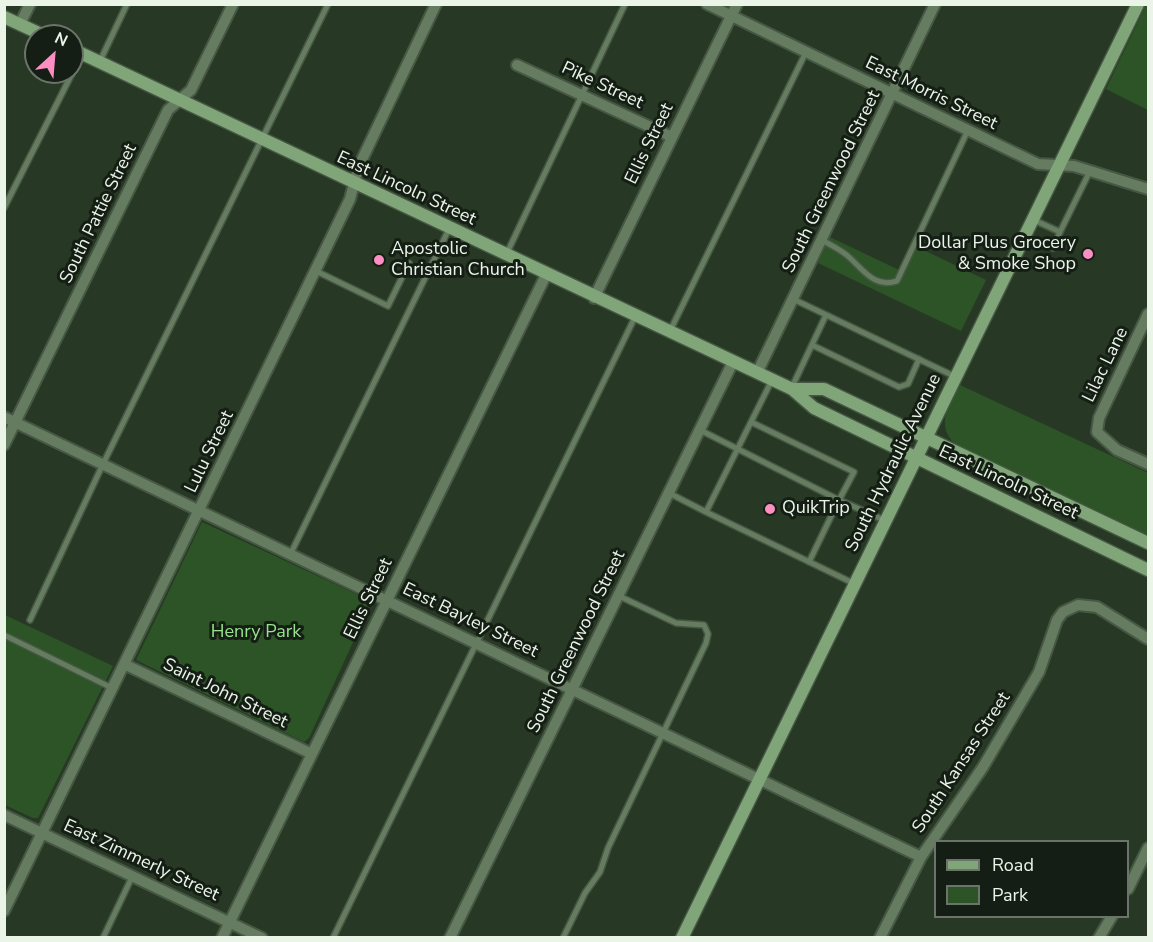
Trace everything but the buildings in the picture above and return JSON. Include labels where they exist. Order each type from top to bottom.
[{"type":"street","points":[[21,24],[30,4]]},
{"type":"street","name":"South Pattie Street","points":[[4,445],[168,110],[191,90],[233,4]]},
{"type":"street","name":"Lulu Street","points":[[4,911],[316,271],[350,199],[358,168],[436,4]]},
{"type":"street","name":"East Morris Street","points":[[706,4],[1038,164],[1059,165],[1090,171],[1149,189]]},
{"type":"street","name":"Ellis Street","points":[[594,298],[736,4]]},
{"type":"street","name":"South Greenwood Street","points":[[757,373],[935,4]]},
{"type":"street","name":"South Hydraulic Avenue","points":[[682,938],[1138,4]]},
{"type":"street","points":[[4,17],[24,26]]},
{"type":"street","name":"East Lincoln Street","points":[[84,54],[505,256],[792,389],[814,408],[1149,570]]},
{"type":"street","name":"Pike Street","points":[[517,65],[672,137]]},
{"type":"street","name":"Ellis Street","points":[[222,938],[546,275]]},
{"type":"street","name":"Lilac Lane","points":[[1149,314],[1099,418],[1097,432],[1117,450],[1149,464]]},
{"type":"street","name":"South Greenwood Street","points":[[450,938],[733,362]]},
{"type":"street","name":"East Lincoln Street","points":[[792,389],[824,389],[1149,543]]},
{"type":"street","name":"East Bayley Street","points":[[4,417],[921,856]]},
{"type":"street","name":"South Kansas Street","points":[[880,938],[921,856],[983,767],[1039,672],[1057,620],[1077,604],[1097,607],[1149,639]]},
{"type":"street","name":"Saint John Street","points":[[124,664],[312,754]]},
{"type":"street","name":"East Zimmerly Street","points":[[4,814],[262,938]]},
{"type":"street","points":[[1129,887],[1149,848]]},
{"type":"street","points":[[1099,938],[1111,918]]},
{"type":"lane","points":[[99,62],[127,4]]},
{"type":"lane","points":[[30,620],[103,464],[328,4]]},
{"type":"lane","points":[[505,256],[625,4]]},
{"type":"lane","points":[[669,332],[806,52]]},
{"type":"lane","points":[[4,208],[62,84]]},
{"type":"lane","points":[[822,240],[849,257],[868,277],[889,284],[897,281],[968,130]]},
{"type":"lane","points":[[1053,248],[1090,171]]},
{"type":"lane","points":[[1032,219],[1060,232]]},
{"type":"lane","points":[[291,553],[449,229]]},
{"type":"lane","points":[[316,271],[388,306],[409,263]]},
{"type":"lane","points":[[793,300],[956,377]]},
{"type":"lane","points":[[792,389],[826,315]]},
{"type":"lane","points":[[333,938],[635,317]]},
{"type":"lane","points":[[812,345],[899,387],[908,384],[919,359]]},
{"type":"lane","points":[[706,512],[772,380]]},
{"type":"lane","points":[[751,422],[854,472],[809,562]]},
{"type":"lane","points":[[700,430],[886,521]]},
{"type":"lane","points":[[669,493],[855,584]]},
{"type":"lane","points":[[563,938],[585,893],[600,872],[608,848],[706,644],[708,634],[704,625],[675,623],[618,596]]},
{"type":"lane","points":[[4,634],[112,688]]},
{"type":"lane","points":[[103,938],[132,875]]},
{"type":"green space","points":[[1148,5],[1148,110],[1106,89]]},
{"type":"green space","points":[[830,237],[899,270],[911,244],[986,280],[961,331],[818,263]]},
{"type":"green space","points":[[960,385],[1148,473],[1148,535],[955,444],[949,437],[945,422],[948,408]]},
{"type":"green space","name":"Henry Park","points":[[202,522],[369,600],[371,603],[309,738],[304,742],[136,660]]},
{"type":"green space","points":[[5,615],[113,666],[38,818],[33,818],[5,805]]},
{"type":"place","name":"Dollar Plus Grocery & Smoke Shop","points":[[1088,254]]},
{"type":"place","name":"Apostolic Christian Church","points":[[379,260]]},
{"type":"place","name":"QuikTrip","points":[[770,509]]}]
